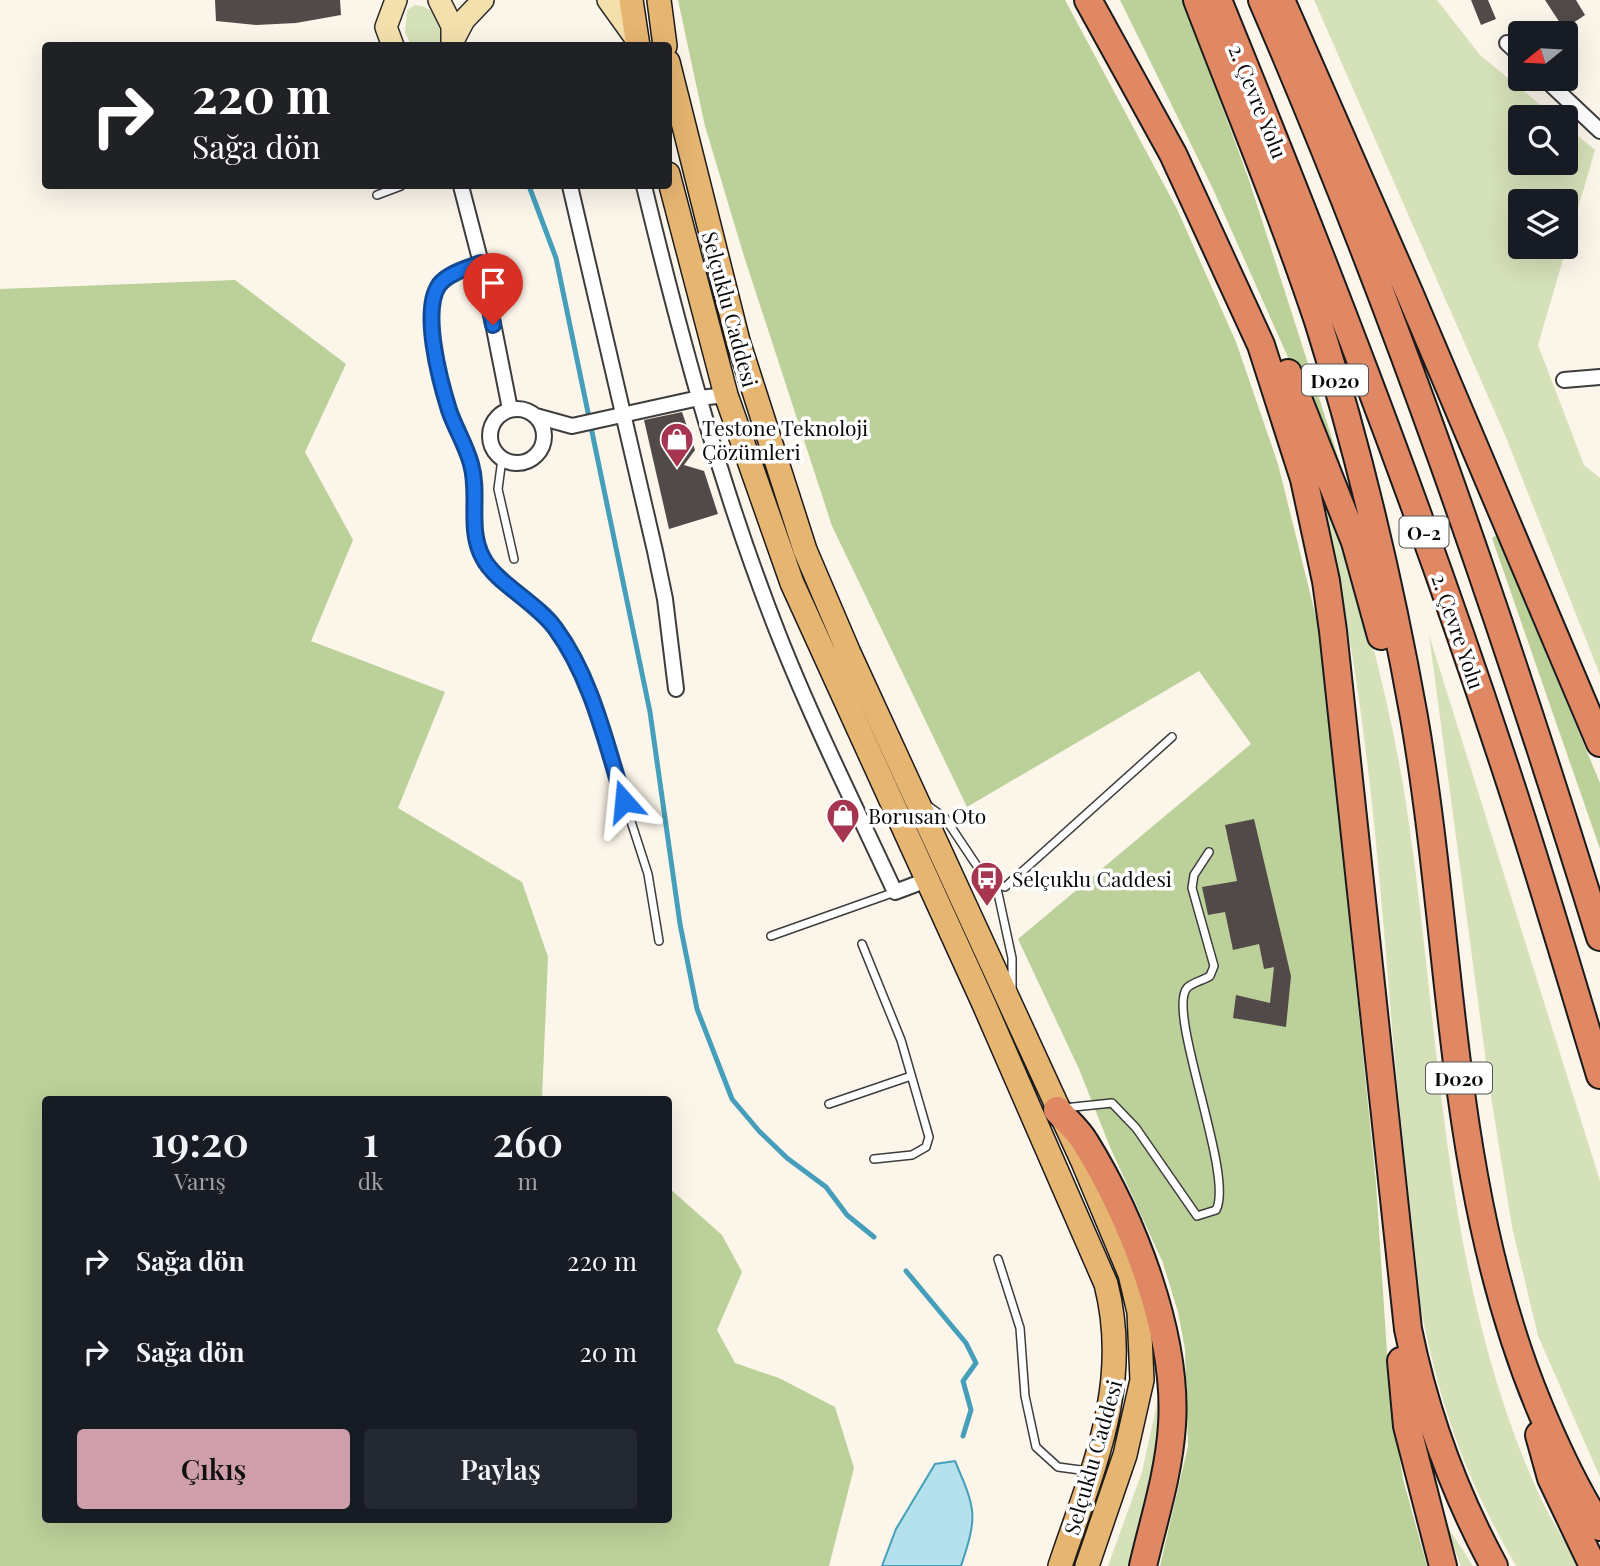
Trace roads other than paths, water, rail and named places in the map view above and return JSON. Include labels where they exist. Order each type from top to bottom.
[{"type":"highway","points":[[1088,0],[1173,154],[1261,345],[1294,443],[1326,581],[1408,1329],[1432,1427],[1470,1522],[1494,1566]]},
{"type":"highway","name":"D020","points":[[1197,0],[1291,243],[1365,481],[1381,548],[1423,775],[1456,1062],[1476,1187],[1497,1288],[1527,1375]]},
{"type":"highway","name":"2. Çevre Yolu","points":[[1218,0],[1317,246],[1432,553],[1514,792],[1600,1075]]},
{"type":"highway","name":"2. Çevre Yolu","points":[[1262,0],[1327,158],[1451,486],[1530,712],[1600,937]]},
{"type":"highway","points":[[1281,0],[1409,292],[1600,743]]},
{"type":"highway","points":[[1173,154],[1215,212],[1326,465],[1355,542],[1395,699],[1423,775]]},
{"type":"highway","points":[[1057,1110],[1084,1140],[1137,1249],[1154,1296],[1168,1352],[1172,1422],[1169,1456],[1143,1566]]},
{"type":"highway","points":[[1401,1269],[1399,1330],[1407,1426],[1443,1566]]},
{"type":"highway","points":[[1527,1375],[1550,1433],[1600,1527]]},
{"type":"highway","points":[[1527,1375],[1551,1478],[1593,1566]]},
{"type":"main road","points":[[631,0],[636,42]]},
{"type":"main road","points":[[659,0],[664,42]]},
{"type":"main road","name":"Selçuklu Caddesi","points":[[672,78],[738,341],[781,480],[832,615],[1083,1162],[1130,1274],[1139,1312],[1142,1380],[1137,1411],[1087,1566]]},
{"type":"main road","name":"Selçuklu Caddesi","points":[[672,189],[726,395],[792,583],[1106,1284],[1114,1316],[1115,1381],[1092,1471],[1060,1566]]},
{"type":"street","points":[[374,0],[390,36]]},
{"type":"street","points":[[390,36],[396,0]]},
{"type":"street","points":[[439,0],[452,26],[453,42]]},
{"type":"street","points":[[453,42],[464,20],[483,0]]},
{"type":"street","points":[[608,0],[635,42]]},
{"type":"street","points":[[1558,91],[1600,131]]},
{"type":"street","points":[[462,189],[481,263],[510,409]]},
{"type":"street","points":[[571,189],[665,599],[676,688]]},
{"type":"street","points":[[645,189],[682,341],[699,398],[781,640],[895,892],[927,880]]},
{"type":"street","points":[[1564,380],[1600,377]]},
{"type":"street","points":[[536,416],[544,432],[540,450],[535,457],[519,463],[502,459],[491,445],[491,428],[495,419],[510,409],[519,408],[536,416],[572,426],[699,398],[726,395]]},
{"type":"lane","points":[[377,195],[393,189]]},
{"type":"lane","points":[[481,263],[450,276],[440,284],[433,300],[432,336],[449,408],[471,464],[476,541],[483,560],[539,610],[555,628],[572,657],[594,707],[648,874],[659,941]]},
{"type":"lane","points":[[502,459],[498,489],[514,559]]},
{"type":"lane","points":[[915,796],[945,818],[975,867],[987,881],[1005,887],[1026,872],[1172,737]]},
{"type":"lane","points":[[1057,1110],[1112,1104],[1136,1128],[1197,1216],[1216,1210],[1220,1203],[1217,1174],[1185,1026],[1182,997],[1187,987],[1210,976],[1214,966],[1192,888],[1194,875],[1209,852]]},
{"type":"lane","points":[[996,884],[1012,958],[1012,1010]]},
{"type":"lane","points":[[771,936],[895,892]]},
{"type":"lane","points":[[862,944],[901,1040],[929,1137],[926,1147],[912,1155],[874,1159]]},
{"type":"lane","points":[[830,1104],[911,1076]]},
{"type":"lane","points":[[998,1259],[1020,1328],[1026,1396],[1036,1447],[1058,1467],[1092,1471]]},
{"type":"water","points":[[955,1461],[971,1502],[972,1513],[970,1535],[961,1566],[882,1566],[896,1529],[935,1464]]},
{"type":"waterway","points":[[530,189],[556,258],[650,712],[680,924],[697,1009],[732,1099],[759,1131],[787,1158],[826,1187],[847,1215],[874,1237]]},
{"type":"waterway","points":[[906,1271],[966,1343],[976,1363],[963,1381],[971,1410],[963,1436]]},
{"type":"place","name":"Testone Teknoloji Çözümleri","points":[[677,469]]},
{"type":"place","name":"Borusan Oto","points":[[843,845]]},
{"type":"place","name":"Selçuklu Caddesi","points":[[987,908]]}]
